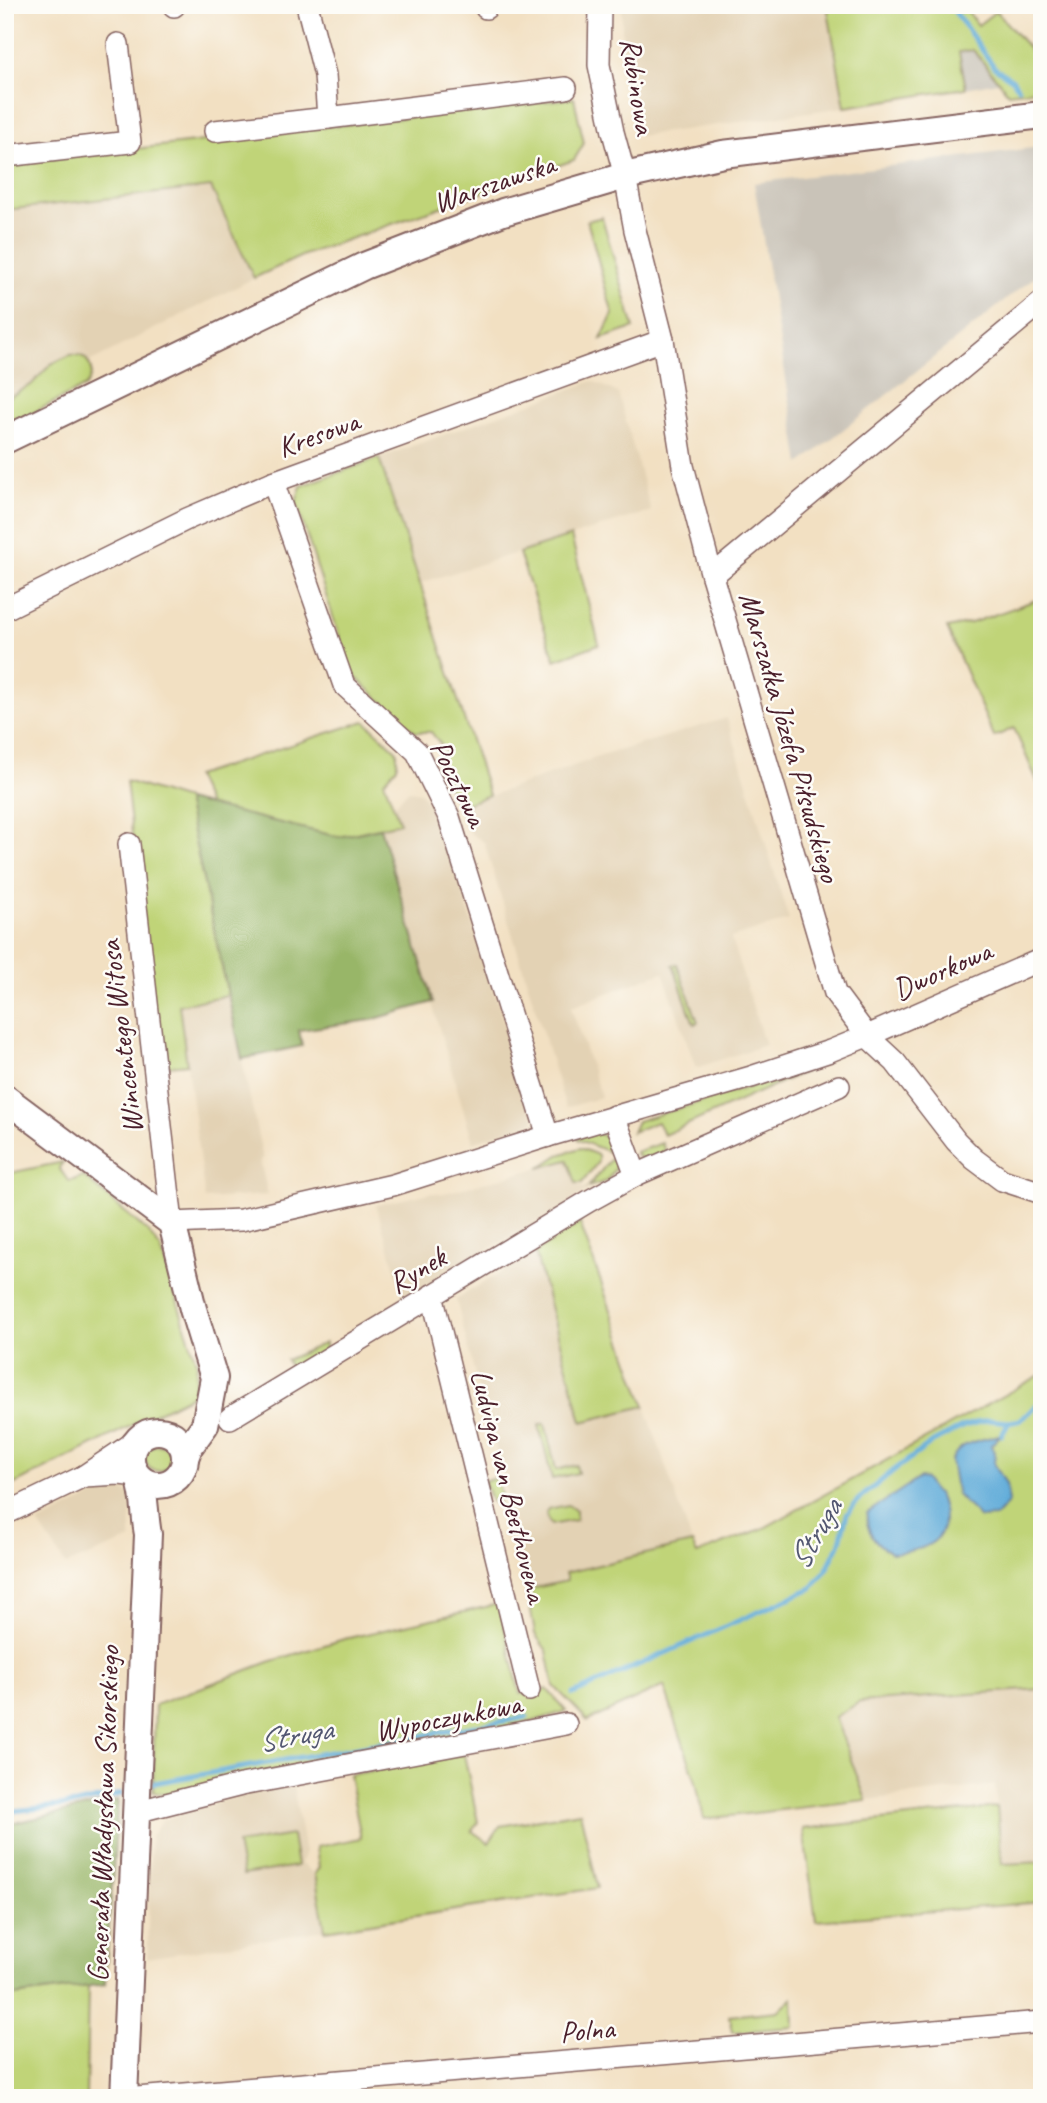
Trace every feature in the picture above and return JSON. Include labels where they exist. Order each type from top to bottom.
[{"type":"main road","name":"Warszawska","points":[[5,440],[365,266],[503,212],[625,176],[723,154],[1042,115]]},
{"type":"main road","points":[[5,1098],[173,1223],[193,1309],[214,1378],[205,1425],[189,1447],[181,1472],[163,1485],[152,1484],[138,1477],[132,1466],[131,1454],[150,1434],[179,1425],[207,1405]]},
{"type":"main road","points":[[150,1434],[175,1438],[182,1446],[185,1458]]},
{"type":"main road","name":"Generała Władysława Sikorskiego","points":[[124,2098],[148,1534],[144,1490],[138,1477]]},
{"type":"main road","name":"Generała Władysława Sikorskiego","points":[[148,1534],[162,1493],[170,1482]]},
{"type":"street","points":[[307,5],[325,75],[328,118]]},
{"type":"street","name":"Rubinowa","points":[[600,5],[599,65],[625,176]]},
{"type":"street","points":[[5,156],[130,142],[118,44]]},
{"type":"street","points":[[215,131],[566,88]]},
{"type":"street","points":[[625,176],[635,230],[663,340],[683,466],[712,576]]},
{"type":"street","name":"Marszałka Józefa Piłsudskiego","points":[[1042,302],[712,576],[835,993],[867,1036],[895,1062],[956,1141],[974,1159],[1002,1180],[1042,1192]]},
{"type":"street","name":"Kresowa","points":[[5,610],[187,519],[273,482],[663,340]]},
{"type":"street","name":"Pocztowa","points":[[273,482],[344,685],[417,752],[449,817],[548,1136]]},
{"type":"street","name":"Wincentego Witosa","points":[[129,844],[173,1223]]},
{"type":"street","name":"Dworkowa","points":[[867,1036],[1042,959]]},
{"type":"street","points":[[173,1223],[241,1220],[393,1185],[614,1116],[751,1077],[867,1036]]},
{"type":"street","name":"Rynek","points":[[230,1418],[548,1224],[636,1175],[839,1086]]},
{"type":"street","points":[[614,1116],[636,1175]]},
{"type":"street","name":"Ludviga van Beethovena","points":[[432,1295],[529,1690]]},
{"type":"street","points":[[5,1514],[84,1476],[150,1434]]},
{"type":"street","points":[[84,1476],[119,1474],[138,1477]]},
{"type":"street","name":"Wypoczynkowa","points":[[135,1812],[241,1786],[566,1724]]},
{"type":"street","name":"Polna","points":[[137,2098],[1042,2022]]},
{"type":"shaded area","points":[[622,5],[827,5],[845,107],[639,136],[622,69]]},
{"type":"shaded area","points":[[974,50],[998,82],[966,88],[959,52]]},
{"type":"shaded area","points":[[1040,147],[1042,271],[800,464],[754,183]]},
{"type":"shaded area","points":[[211,187],[254,278],[5,405],[5,210]]},
{"type":"shaded area","points":[[593,381],[618,393],[651,511],[420,583],[379,458]]},
{"type":"shaded area","points":[[727,718],[789,920],[731,938],[765,1045],[696,1068],[663,972],[571,1007],[601,1097],[566,1108],[484,842],[470,833],[459,807],[601,756]]},
{"type":"shaded area","points":[[409,790],[421,792],[434,815],[439,817],[535,1121],[473,1142],[380,828],[400,823],[393,806]]},
{"type":"shaded area","points":[[228,995],[263,1159],[260,1160],[268,1195],[205,1199],[179,1005]]},
{"type":"shaded area","points":[[568,1160],[576,1183],[588,1190],[404,1298],[376,1205],[431,1193],[441,1194]]},
{"type":"shaded area","points":[[535,1252],[582,1421],[645,1406],[692,1543],[566,1573],[567,1581],[526,1590],[512,1529],[515,1528],[486,1406],[483,1407],[456,1299]]},
{"type":"shaded area","points":[[116,1485],[130,1495],[131,1539],[66,1565],[38,1523]]},
{"type":"shaded area","points":[[1042,1689],[1042,1862],[1002,1865],[995,1785],[866,1800],[835,1716],[860,1702]]},
{"type":"shaded area","points":[[293,1785],[305,1853],[300,1863],[315,1874],[325,1930],[147,1958],[151,1836],[163,1820],[252,1792]]},
{"type":"green space","points":[[827,5],[963,5],[978,25],[996,11],[1042,63],[1042,89],[1008,93],[973,50],[959,52],[966,88],[845,107]]},
{"type":"green space","points":[[574,98],[584,143],[574,160],[304,255],[254,278],[211,187],[5,210],[5,164]]},
{"type":"green space","points":[[602,217],[634,328],[601,339],[613,314],[587,221]]},
{"type":"green space","points":[[70,355],[82,357],[89,364],[91,374],[86,386],[5,427],[5,399],[31,385],[51,364]]},
{"type":"green space","points":[[379,458],[489,795],[459,807],[439,767],[438,760],[446,751],[431,732],[415,732],[351,673],[296,502],[301,486]]},
{"type":"green space","points":[[571,536],[599,644],[555,660],[519,553]]},
{"type":"green space","points":[[1042,598],[1042,792],[1014,728],[994,737],[947,628],[971,623]]},
{"type":"green space","points":[[365,721],[397,751],[397,767],[384,781],[400,823],[339,837],[209,807],[195,776]]},
{"type":"green space","points":[[126,781],[186,800],[228,995],[179,1005],[187,1064],[159,1067]]},
{"type":"green space","points":[[186,800],[339,837],[380,828],[433,1002],[371,1020],[299,1030],[302,1046],[242,1059]]},
{"type":"green space","points":[[677,964],[698,1022],[694,1024],[673,965]]},
{"type":"green space","points":[[803,1071],[664,1135],[657,1122],[632,1132],[637,1121]]},
{"type":"green space","points":[[596,1132],[611,1140],[615,1150],[609,1152],[577,1137]]},
{"type":"green space","points":[[662,1143],[667,1156],[647,1161],[637,1156],[636,1152]]},
{"type":"green space","points":[[580,1148],[598,1155],[598,1162],[582,1183],[576,1183],[568,1160],[539,1168],[559,1155]]},
{"type":"green space","points":[[617,1158],[618,1164],[607,1181],[588,1187],[611,1159]]},
{"type":"green space","points":[[63,1162],[59,1168],[69,1182],[83,1176],[147,1231],[161,1249],[197,1364],[194,1394],[5,1489],[5,1174]]},
{"type":"green space","points":[[580,1223],[645,1406],[582,1422],[535,1252]]},
{"type":"green space","points":[[325,1343],[325,1351],[292,1370],[286,1360]]},
{"type":"green space","points":[[1042,1374],[1042,1689],[860,1702],[835,1717],[866,1800],[704,1819],[696,1782],[664,1686],[588,1721],[554,1686],[547,1651],[535,1634],[530,1589],[567,1581],[565,1573],[692,1543],[697,1554],[764,1528]]},
{"type":"green space","points":[[545,1423],[556,1470],[576,1465],[578,1473],[552,1479],[539,1425]]},
{"type":"green space","points":[[158,1445],[167,1449],[171,1458],[167,1467],[158,1471],[149,1467],[145,1458],[149,1449]]},
{"type":"green space","points":[[497,1478],[501,1494],[498,1498],[499,1506],[491,1501],[484,1481]]},
{"type":"green space","points":[[568,1505],[576,1511],[576,1520],[551,1525],[547,1518],[548,1509]]},
{"type":"green space","points":[[499,1604],[520,1694],[547,1689],[566,1711],[519,1726],[167,1795],[153,1792],[155,1705],[269,1662],[344,1639]]},
{"type":"green space","points":[[464,1754],[478,1822],[472,1831],[489,1843],[500,1826],[580,1812],[598,1888],[325,1930],[315,1874],[319,1867],[316,1847],[361,1838],[349,1775]]},
{"type":"green space","points":[[118,1800],[105,1984],[5,1997],[5,1825]]},
{"type":"green space","points":[[997,1807],[1002,1864],[1042,1862],[1042,1902],[816,1921],[803,1829]]},
{"type":"green space","points":[[292,1835],[297,1866],[243,1875],[237,1844]]},
{"type":"green space","points":[[88,1986],[86,2098],[5,2098],[5,1997]]},
{"type":"green space","points":[[793,1997],[794,2027],[732,2032],[729,2016],[778,2011]]},
{"type":"water","points":[[1002,1434],[991,1445],[995,1454],[994,1463],[1006,1484],[1009,1502],[995,1517],[980,1518],[957,1495],[951,1461],[960,1448]]},
{"type":"water","points":[[919,1478],[925,1479],[938,1494],[943,1509],[942,1531],[929,1545],[906,1552],[891,1553],[873,1537],[868,1526],[867,1513]]},
{"type":"waterway","points":[[950,5],[995,68],[1013,80],[1018,88]]},
{"type":"waterway","name":"Struga","points":[[573,1694],[812,1588],[826,1570],[839,1545],[847,1514],[858,1500],[893,1471],[933,1442],[964,1426],[988,1420],[1021,1420],[1042,1400]]},
{"type":"waterway","points":[[1002,1435],[1009,1422]]},
{"type":"waterway","name":"Struga","points":[[154,1783],[527,1717]]},
{"type":"waterway","name":"Struga","points":[[5,1812],[76,1804],[121,1794]]}]
